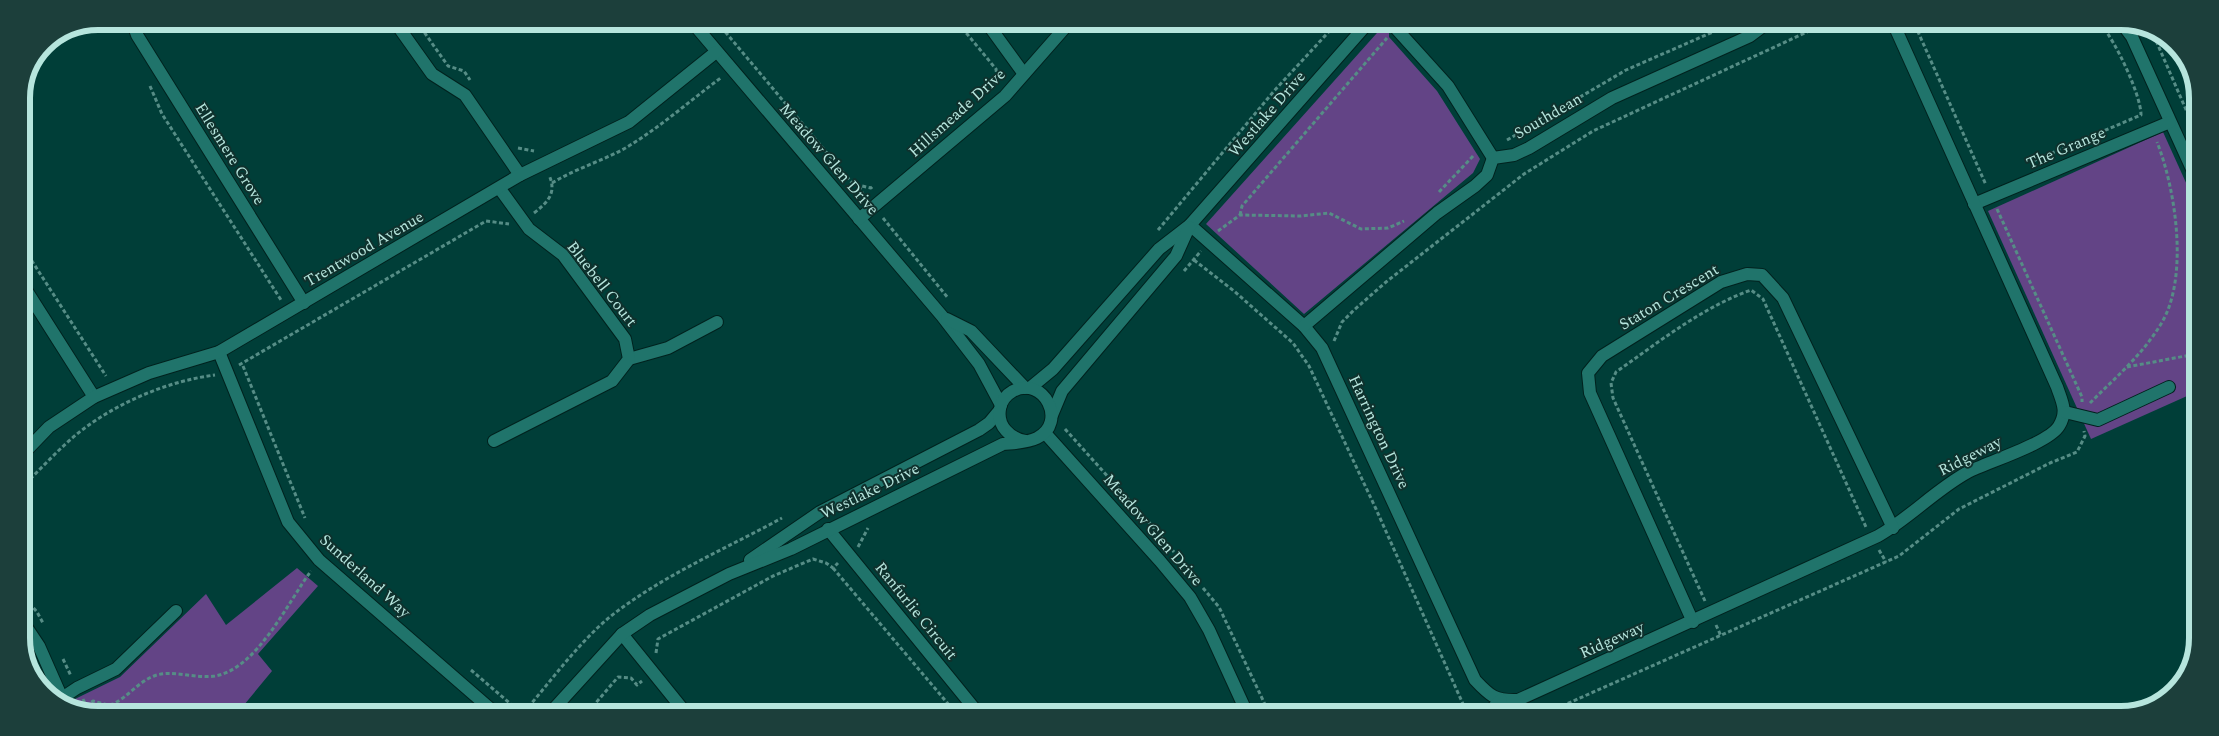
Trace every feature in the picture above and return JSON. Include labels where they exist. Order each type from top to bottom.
[{"type":"street","name":"Ellesmere Grove","points":[[135,30],[304,302]]},
{"type":"street","points":[[401,30],[432,74],[465,96],[520,176]]},
{"type":"street","name":"Meadow Glen Drive","points":[[698,30],[942,316],[979,364],[1000,408]]},
{"type":"street","points":[[992,30],[1024,74]]},
{"type":"street","name":"Hillsmeade Drive","points":[[859,219],[1006,96],[1063,30]]},
{"type":"street","name":"Westlake Drive","points":[[1028,388],[1053,369],[1159,249],[1190,225],[1362,30]]},
{"type":"street","points":[[1304,326],[1437,213],[1475,186],[1487,175],[1493,158],[1448,86],[1398,30]]},
{"type":"street","name":"Southdean","points":[[1493,158],[1514,155],[1529,148],[1612,98],[1750,36],[1758,30]]},
{"type":"street","points":[[1896,30],[2057,387],[2065,412],[2082,414],[2098,420],[2169,387]]},
{"type":"street","points":[[2127,31],[2132,37],[2189,163]]},
{"type":"street","name":"Trentwood Avenue","points":[[30,447],[49,427],[94,397],[149,373],[219,352],[520,176],[629,122],[716,52]]},
{"type":"street","name":"The Grange","points":[[1974,204],[1989,192],[2170,122]]},
{"type":"street","name":"Bluebell Court","points":[[500,188],[530,229],[563,255],[625,339],[630,359]]},
{"type":"street","name":"Westlake Drive","points":[[1052,415],[1062,391],[1176,256],[1190,225]]},
{"type":"street","name":"Harrington Drive","points":[[1190,225],[1304,326],[1324,352],[1475,680],[1486,692],[1501,700]]},
{"type":"street","name":"Staton Crescent","points":[[1693,622],[1590,393],[1588,373],[1602,356],[1721,282],[1747,274],[1762,275],[1783,298],[1893,528]]},
{"type":"street","points":[[30,296],[94,397]]},
{"type":"street","name":"Meadow Glen Drive","points":[[942,316],[971,331],[1028,388]]},
{"type":"street","points":[[494,441],[612,381],[630,359],[668,348],[717,322]]},
{"type":"street","name":"Sunderland Way","points":[[219,352],[288,522],[319,560],[487,706]]},
{"type":"street","points":[[1028,388],[1044,395],[1048,401],[1052,415],[1050,424],[1045,433],[1036,439],[1025,441],[1016,439],[1003,428],[1000,408],[1010,393],[1028,388]]},
{"type":"street","name":"Westlake Drive","points":[[729,574],[820,512],[979,430],[989,423],[1000,408]]},
{"type":"street","name":"Ridgeway","points":[[1501,700],[1518,700],[1873,539],[1893,528],[1947,485],[1968,472],[2043,440],[2058,428],[2065,412]]},
{"type":"street","name":"Meadow Glen Drive","points":[[1045,433],[1190,597],[1209,630],[1244,706]]},
{"type":"street","name":"Westlake Drive","points":[[556,706],[622,634],[650,615],[729,574],[791,549],[828,529],[1003,444],[1025,441]]},
{"type":"street","name":"Ranfurlie Circuit","points":[[828,529],[973,706]]},
{"type":"street","points":[[66,698],[77,688],[116,668],[176,610]]},
{"type":"street","points":[[30,632],[39,646],[60,695]]},
{"type":"street","points":[[622,634],[681,706]]},
{"type":"street","points":[[1495,706],[1501,700]]},
{"type":"path","points":[[423,30],[448,66],[464,71],[475,87]]},
{"type":"path","points":[[724,30],[853,184],[871,188],[878,182]]},
{"type":"path","points":[[964,30],[996,69],[997,78],[993,88]]},
{"type":"path","points":[[1155,233],[1274,91],[1330,30]]},
{"type":"path","points":[[1240,215],[1242,206],[1393,30]]},
{"type":"path","points":[[1309,366],[1337,337],[1342,322],[1354,310],[1386,282],[1524,174],[1593,131],[1811,30]]},
{"type":"path","points":[[1562,706],[1899,556],[1958,509],[2050,463],[2077,452],[2085,436],[2082,397],[1917,30]]},
{"type":"path","points":[[2031,162],[2141,115],[2141,107],[2124,63],[2106,30]]},
{"type":"path","points":[[2155,39],[2189,117]]},
{"type":"path","points":[[552,183],[630,146],[655,130],[732,70],[745,56]]},
{"type":"path","points":[[149,84],[162,114],[300,328]]},
{"type":"path","points":[[2082,414],[2127,367],[2160,326],[2172,296],[2178,241],[2166,165],[2152,130]]},
{"type":"path","points":[[30,479],[82,430],[122,404],[178,383],[214,376],[242,364],[300,328],[486,221],[511,224],[524,222],[547,203],[552,194],[552,183],[535,151],[518,148],[512,140]]},
{"type":"path","points":[[1436,195],[1476,154]]},
{"type":"path","points":[[1989,192],[1993,182]]},
{"type":"path","points":[[859,186],[860,192],[954,305]]},
{"type":"path","points":[[1209,241],[1218,231],[1240,215],[1301,216],[1328,213],[1361,229],[1388,228],[1406,220]]},
{"type":"path","points":[[30,258],[113,388]]},
{"type":"path","points":[[1194,260],[1234,291],[1293,343],[1309,366],[1376,509],[1463,706]]},
{"type":"path","points":[[1720,636],[1712,613],[1614,398],[1611,383],[1616,372],[1704,312],[1743,293],[1750,290],[1763,299],[1873,539],[1886,562]]},
{"type":"path","points":[[2127,367],[2189,355]]},
{"type":"path","points":[[242,364],[310,525]]},
{"type":"path","points":[[529,706],[583,644],[610,617],[650,589],[786,516]]},
{"type":"path","points":[[88,705],[93,701],[108,705],[113,704],[156,675],[211,676],[228,671],[245,660],[254,651],[293,600],[319,560]]},
{"type":"path","points":[[833,568],[950,706]]},
{"type":"path","points":[[469,668],[513,706]]},
{"type":"shaded area","points":[[1380,30],[1389,30],[1389,37],[1437,91],[1480,159],[1473,173],[1304,314],[1206,224]]},
{"type":"shaded area","points":[[2163,132],[2189,189],[2189,395],[2091,439],[1988,211]]},
{"type":"shaded area","points":[[297,568],[318,586],[258,654],[272,671],[243,706],[98,706],[77,703],[75,699],[120,677],[206,594],[226,625]]}]
